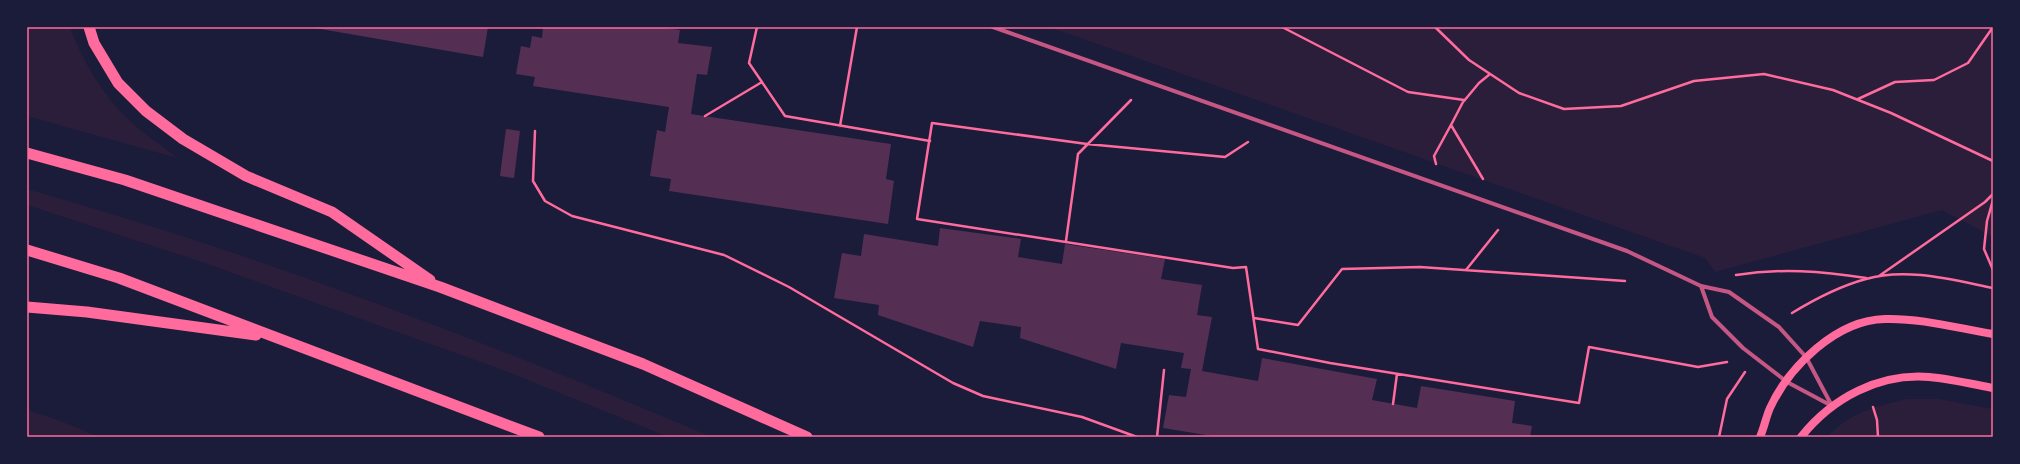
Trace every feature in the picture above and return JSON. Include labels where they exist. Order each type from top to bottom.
[{"type":"highway","points":[[89,27],[94,43],[118,83],[146,111],[189,142],[246,176],[332,212],[440,287]]},
{"type":"highway","points":[[27,153],[125,180],[440,287],[643,364],[807,437]]},
{"type":"highway","points":[[27,250],[119,278],[274,338],[539,437]]},
{"type":"highway","points":[[27,307],[87,312],[274,338]]},
{"type":"main road","points":[[1760,437],[1771,408],[1787,382],[1806,357],[1833,336],[1858,324],[1883,319],[1912,320],[1993,334]]},
{"type":"main road","points":[[1802,437],[1812,424],[1832,406],[1867,387],[1889,379],[1929,377],[1993,388]]},
{"type":"street","points":[[993,27],[1627,251],[1701,286],[1729,292],[1779,327],[1806,357],[1832,406]]},
{"type":"street","points":[[1701,286],[1712,317],[1743,348],[1787,382],[1832,406]]},
{"type":"path","points":[[756,27],[749,63],[785,116],[930,141]]},
{"type":"path","points":[[840,126],[857,27]]},
{"type":"path","points":[[1282,27],[1408,92],[1464,100]]},
{"type":"path","points":[[1435,27],[1469,60],[1519,93],[1564,109],[1621,106],[1694,81],[1764,74],[1833,90],[1993,161]]},
{"type":"path","points":[[1858,100],[1895,82],[1934,80],[1968,64],[1993,27]]},
{"type":"path","points":[[1440,186],[1434,156],[1464,100],[1479,83],[1490,74]]},
{"type":"path","points":[[705,116],[762,82]]},
{"type":"path","points":[[1066,241],[1078,154],[1131,100]]},
{"type":"path","points":[[1464,100],[1452,125],[1500,207]]},
{"type":"path","points":[[1248,142],[1225,157],[1087,144],[932,123],[918,219],[1233,268],[1246,267],[1258,349],[1330,363],[1579,403],[1589,347],[1698,367],[1727,362]]},
{"type":"path","points":[[535,131],[534,180],[545,201],[572,216],[724,255],[789,287],[954,383],[983,396],[1082,417],[1137,437]]},
{"type":"path","points":[[1879,276],[1985,202],[1993,194]]},
{"type":"path","points":[[1993,200],[1987,222],[1984,249],[1993,270]]},
{"type":"path","points":[[1466,270],[1498,230]]},
{"type":"path","points":[[1254,318],[1298,325],[1342,269],[1420,267],[1625,281]]},
{"type":"path","points":[[1701,286],[1735,275],[1764,270],[1818,271],[1866,278]]},
{"type":"path","points":[[1791,314],[1817,298],[1866,278],[1879,276],[1905,275],[1940,278],[1993,288]]},
{"type":"path","points":[[1157,437],[1164,370]]},
{"type":"path","points":[[1393,404],[1397,374]]},
{"type":"path","points":[[1719,437],[1727,398],[1743,375]]},
{"type":"path","points":[[1867,387],[1877,420],[1878,437]]},
{"type":"shaded area","points":[[27,27],[70,27],[88,66],[111,101],[136,127],[177,158],[27,116]]},
{"type":"shaded area","points":[[1049,27],[1993,27],[1993,237],[1942,210],[1715,272],[1705,258]]},
{"type":"shaded area","points":[[27,189],[201,242],[288,271],[459,334],[712,437],[668,437],[503,370],[202,262],[27,205]]},
{"type":"shaded area","points":[[1906,399],[1939,399],[1993,409],[1993,437],[1827,437],[1845,421],[1854,416],[1873,408]]},
{"type":"shaded area","points":[[27,410],[61,421],[99,437],[27,437]]},
{"type":"building","points":[[309,27],[488,27],[483,57]]},
{"type":"building","points":[[543,27],[658,27],[680,30],[678,43],[712,47],[707,75],[697,74],[691,114],[891,144],[886,179],[894,181],[888,224],[669,191],[671,179],[650,176],[657,130],[665,132],[669,107],[533,86],[535,77],[516,74],[521,46],[530,48],[532,36],[542,38]]},
{"type":"building","points":[[506,129],[520,131],[514,178],[500,176]]},
{"type":"building","points":[[940,228],[1021,239],[1018,257],[1062,264],[1065,244],[1165,259],[1161,279],[1202,285],[1197,315],[1212,317],[1202,371],[1258,381],[1262,358],[1377,379],[1372,400],[1417,408],[1421,386],[1515,401],[1512,423],[1532,426],[1530,437],[1218,437],[1163,428],[1169,395],[1186,397],[1191,369],[1181,368],[1184,353],[1121,343],[1116,369],[1020,338],[1021,327],[980,321],[973,347],[878,315],[879,305],[834,298],[842,253],[861,256],[864,234],[938,246]]}]
